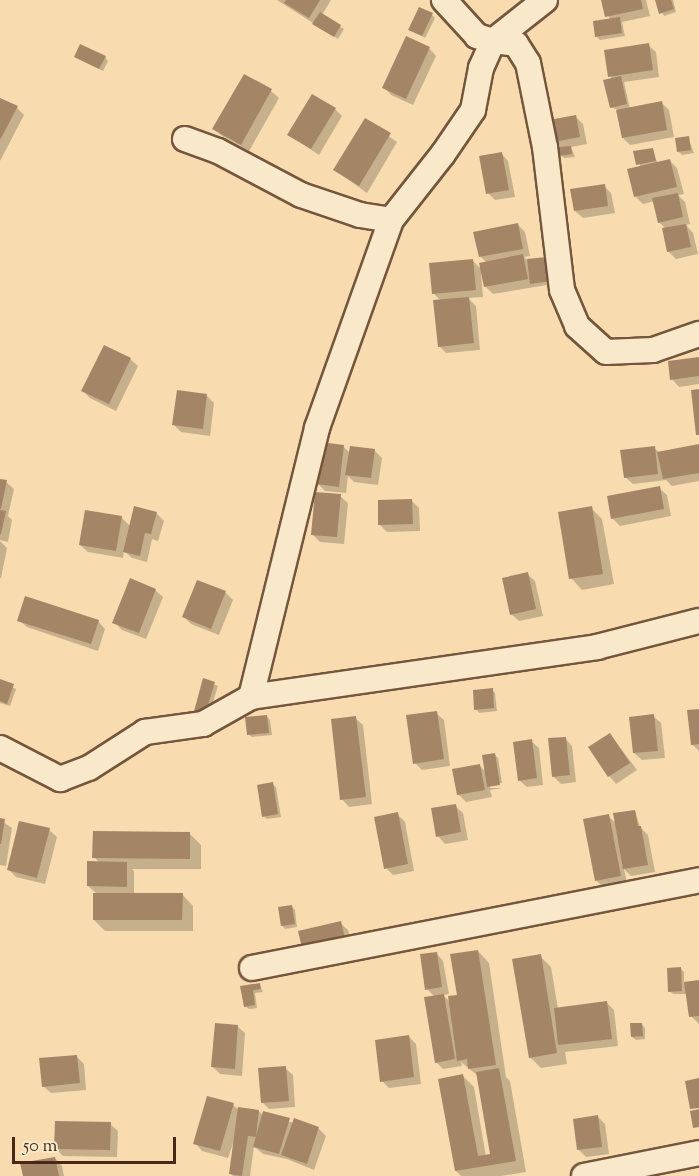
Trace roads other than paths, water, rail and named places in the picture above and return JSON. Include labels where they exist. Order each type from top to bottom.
[{"type":"street","points":[[444,0],[477,36],[516,44],[528,63],[545,147],[562,290],[577,326],[606,352],[653,350],[699,334]]},
{"type":"street","points":[[251,697],[317,428],[391,220],[443,154],[473,110],[481,69],[493,41],[545,0]]},
{"type":"street","points":[[185,139],[218,151],[301,195],[360,215],[391,220]]},
{"type":"street","points":[[0,748],[60,779],[89,768],[145,732],[203,724],[251,697],[597,646],[699,621]]},
{"type":"street","points":[[252,968],[699,880]]},
{"type":"street","points":[[584,1176],[699,1153]]}]
